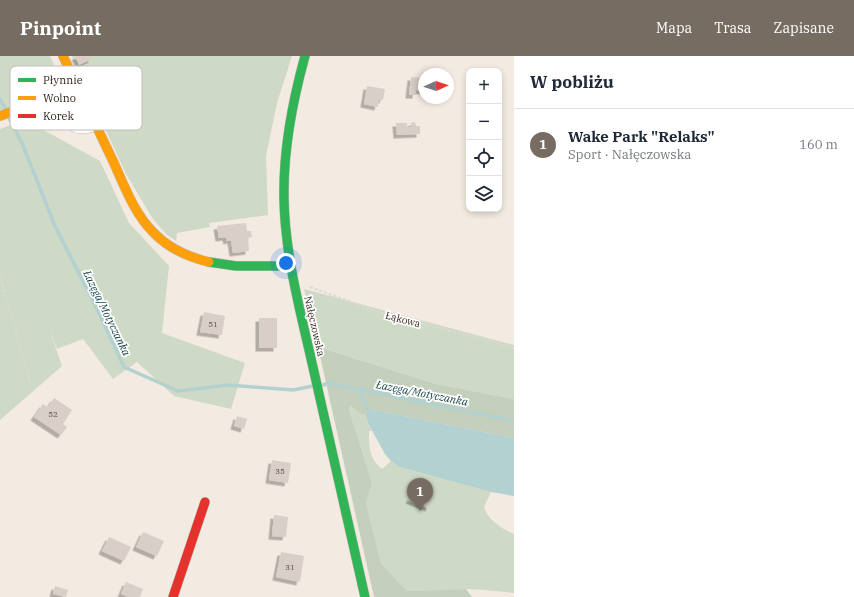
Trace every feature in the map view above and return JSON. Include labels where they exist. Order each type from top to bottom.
[{"type":"main road","points":[[63,56],[68,66]]},
{"type":"main road","name":"Nałęczowska","points":[[305,56],[292,113],[286,153],[284,183],[288,242],[294,282],[365,597]]},
{"type":"main road","points":[[0,116],[10,112]]},
{"type":"main road","points":[[97,130],[136,208],[145,223],[161,240],[189,256],[213,263],[232,266],[291,266]]},
{"type":"main road","points":[[173,597],[205,502]]},
{"type":"lane","points":[[76,130],[90,130]]},
{"type":"path","points":[[0,276],[31,386]]},
{"type":"path","name":"Łąkowa","points":[[294,282],[390,316],[490,340],[514,348]]},
{"type":"green space","points":[[0,56],[50,56],[54,66],[10,66],[10,108],[0,112]]},
{"type":"green space","points":[[72,56],[292,56],[277,103],[266,156],[268,215],[209,223],[210,227],[177,233],[176,241],[166,234],[153,219],[126,174],[106,130],[142,130],[142,66],[77,66]]},
{"type":"green space","points":[[10,125],[10,130],[43,130],[100,161],[129,223],[169,266],[162,333],[245,363],[231,409],[174,396],[137,362],[113,379],[83,339],[57,349],[49,328],[62,366],[0,420],[0,129]]},
{"type":"green space","points":[[304,289],[514,345],[514,399],[436,384],[318,347]]},
{"type":"green space","points":[[318,347],[436,384],[514,399],[514,438],[368,409],[365,414],[362,415],[350,405],[349,410],[372,484],[366,503],[381,563],[407,591],[466,589],[472,597],[374,597]]},
{"type":"green space","points":[[350,404],[362,415],[365,414],[372,431],[369,431],[369,442],[372,457],[382,469],[391,461],[399,467],[491,492],[484,507],[486,512],[496,524],[514,534],[514,593],[467,589],[407,591],[381,563],[366,503],[372,484],[349,410]]},
{"type":"water","points":[[368,409],[514,438],[514,496],[491,492],[399,467],[385,454],[369,425],[365,414]]},
{"type":"building","points":[[75,56],[91,56],[92,59],[79,65]]},
{"type":"building","points":[[411,77],[418,78],[418,90],[416,90],[416,95],[409,95]]},
{"type":"building","points":[[367,86],[385,89],[383,100],[379,100],[378,107],[364,104]]},
{"type":"building","points":[[415,122],[416,126],[420,126],[420,134],[397,135],[396,123],[407,123],[407,127],[411,127],[411,123]]},
{"type":"building","points":[[246,223],[247,231],[251,231],[252,237],[248,238],[249,251],[233,253],[231,240],[227,241],[226,237],[219,238],[217,226]]},
{"type":"building","points":[[204,312],[225,316],[222,335],[200,332]]},
{"type":"building","points":[[259,318],[277,318],[277,348],[259,348]]},
{"type":"building","points":[[54,398],[72,410],[63,424],[67,427],[61,435],[34,417],[43,404],[48,407]]},
{"type":"building","points":[[237,416],[247,419],[244,429],[234,426]]},
{"type":"building","points":[[272,460],[291,463],[288,483],[269,480]]},
{"type":"building","points":[[411,497],[430,504],[429,508],[409,500]]},
{"type":"building","points":[[274,515],[288,517],[286,537],[272,536]]},
{"type":"building","points":[[143,532],[164,541],[157,556],[136,547]]},
{"type":"building","points":[[109,537],[131,547],[124,561],[102,551]]},
{"type":"building","points":[[281,552],[304,556],[300,582],[276,577]]},
{"type":"building","points":[[126,582],[143,589],[140,597],[129,597],[121,594]]},
{"type":"building","points":[[55,586],[68,590],[66,597],[53,594]]},
{"type":"waterway","name":"Łazęga/Motyczanka","points":[[0,99],[5,108]]},
{"type":"waterway","name":"Łazęga/Motyczanka","points":[[15,130],[22,143],[55,226],[98,311],[124,367],[178,391],[228,385],[293,390],[313,386]]},
{"type":"waterway","name":"Łazęga/Motyczanka","points":[[323,385],[329,383],[514,421]]},
{"type":"waterway","points":[[358,389],[368,409]]},
{"type":"traffic: fast","points":[[305,56],[292,109],[285,163],[284,199],[287,241],[298,303],[365,597]]},
{"type":"traffic: fast","points":[[209,262],[236,266],[291,266]]},
{"type":"traffic: slow","points":[[63,56],[68,66]]},
{"type":"traffic: slow","points":[[0,116],[10,112]]},
{"type":"traffic: slow","points":[[98,130],[135,208],[146,224],[165,243],[186,255],[209,262]]},
{"type":"traffic: jam","points":[[173,597],[205,502]]},
{"type":"place","name":"Wake Park \"Relaks\"","points":[[420,511]]}]
